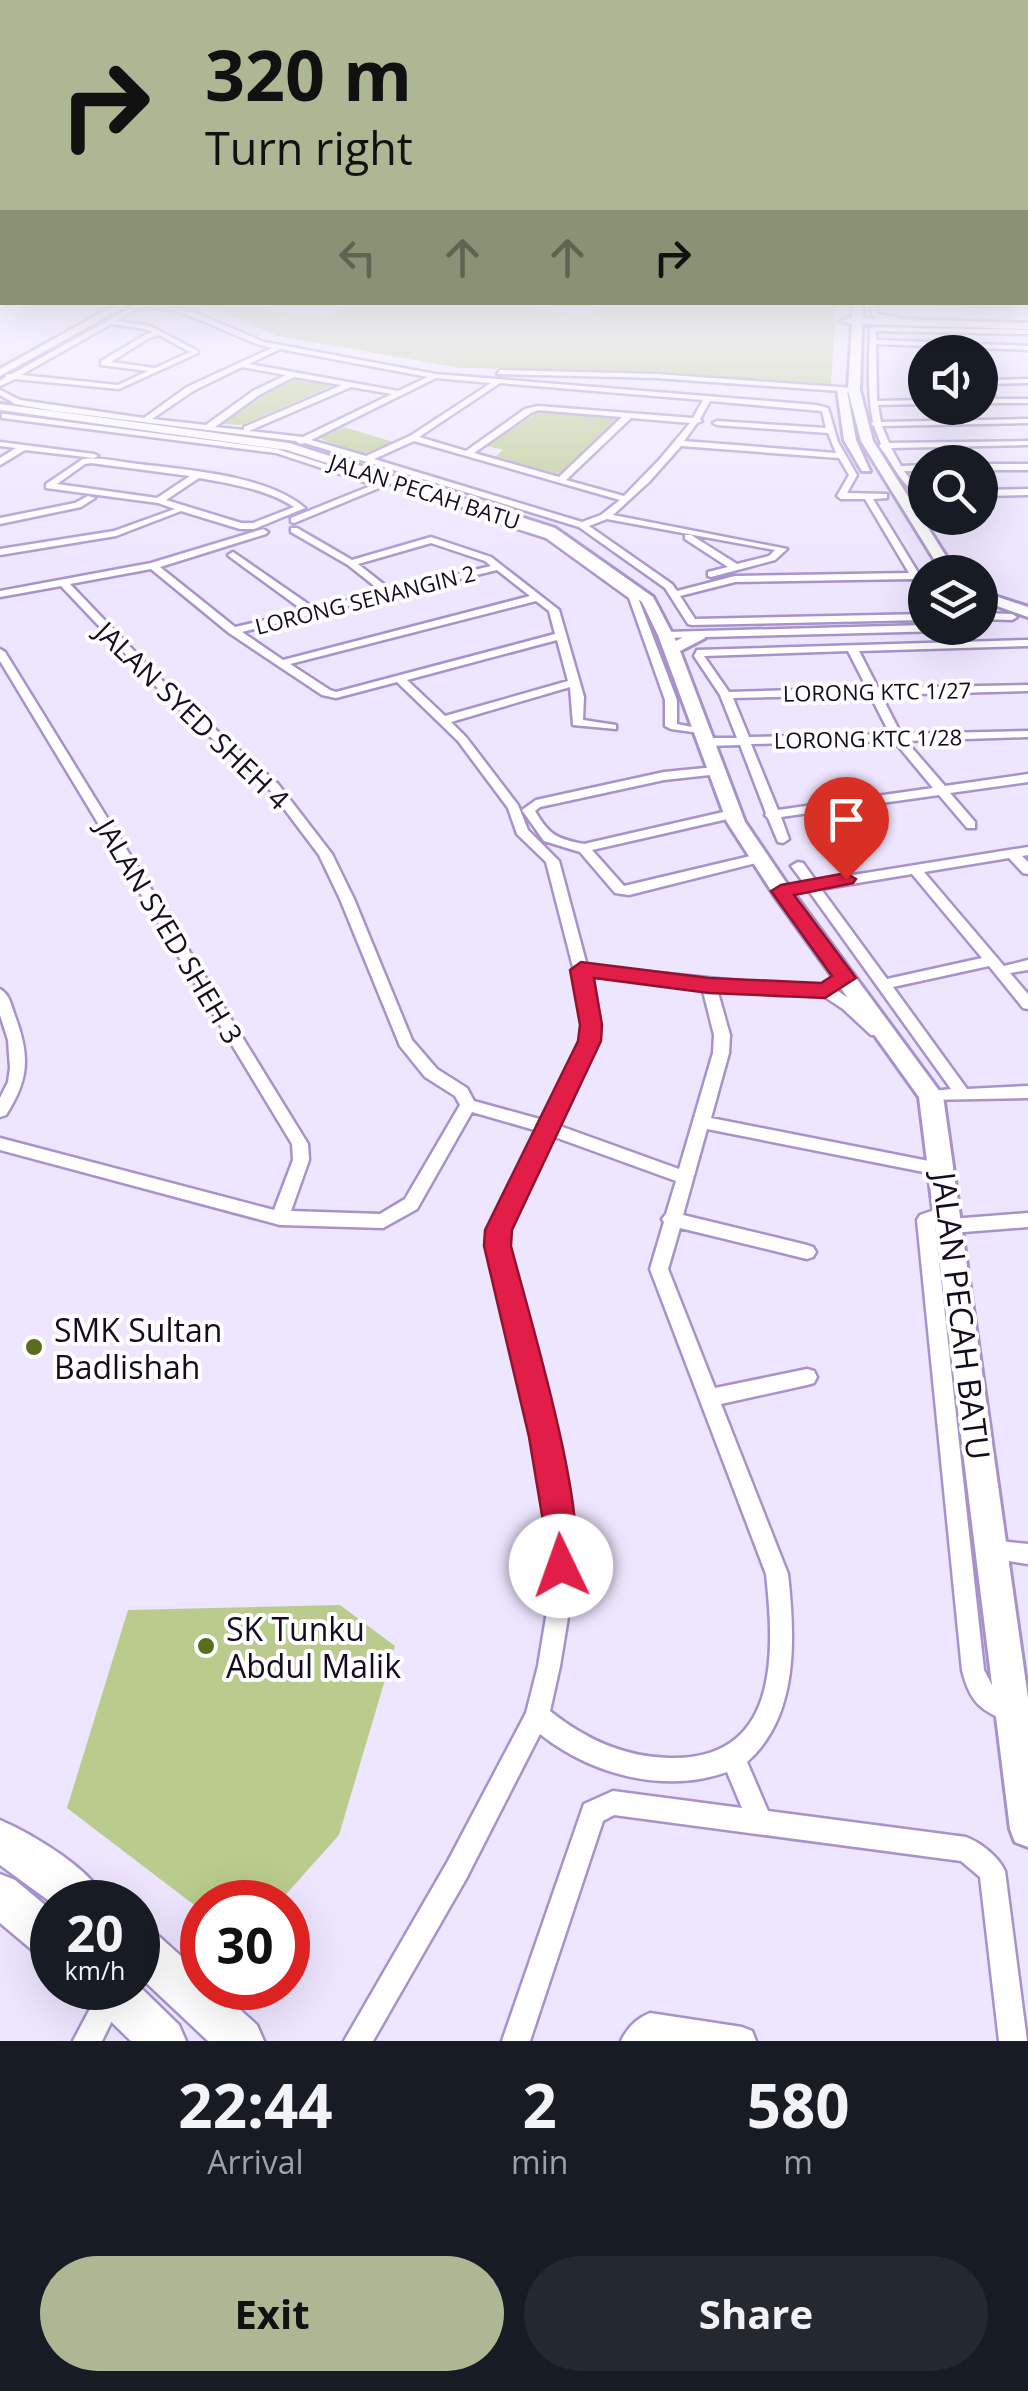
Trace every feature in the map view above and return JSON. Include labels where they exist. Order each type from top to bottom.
[{"type":"main road","points":[[0,1841],[58,1880]]},
{"type":"main road","points":[[0,1895],[30,1920]]},
{"type":"main road","points":[[160,1966],[241,2041]]},
{"type":"main road","points":[[131,2010],[163,2041]]},
{"type":"street","points":[[147,419],[190,389]]},
{"type":"street","points":[[209,427],[264,389]]},
{"type":"street","points":[[244,430],[337,389]]},
{"type":"street","points":[[377,389],[402,394]]},
{"type":"street","points":[[288,447],[411,389]]},
{"type":"street","points":[[366,459],[412,438],[486,389]]},
{"type":"street","points":[[593,389],[816,406],[825,410],[853,475],[841,496],[884,496]]},
{"type":"street","points":[[837,389],[848,390]]},
{"type":"street","points":[[873,389],[875,424],[884,446],[908,482]]},
{"type":"street","points":[[848,390],[842,416],[850,440],[921,555]]},
{"type":"street","points":[[848,390],[867,441],[938,555]]},
{"type":"street","points":[[0,392],[18,402],[54,409],[304,440],[582,525],[672,590],[694,628]]},
{"type":"street","points":[[582,525],[606,516],[624,499],[698,421],[708,398]]},
{"type":"street","points":[[998,401],[1028,400]]},
{"type":"street","points":[[873,403],[908,402]]},
{"type":"street","points":[[467,454],[532,409],[698,421]]},
{"type":"street","points":[[5,413],[276,451],[386,483]]},
{"type":"street","name":"JALAN PECAH BATU","points":[[5,413],[288,447],[386,483],[560,535],[648,600],[669,642],[732,814],[835,984],[911,1064],[931,1096],[944,1170],[1027,1819]]},
{"type":"street","points":[[560,480],[630,415]]},
{"type":"street","points":[[875,424],[1028,421]]},
{"type":"street","points":[[717,422],[832,431]]},
{"type":"street","points":[[412,438],[624,499]]},
{"type":"street","points":[[678,443],[842,456]]},
{"type":"street","points":[[884,446],[1028,443]]},
{"type":"street","points":[[0,444],[199,474],[331,507]]},
{"type":"street","points":[[0,462],[24,447]]},
{"type":"street","points":[[83,454],[38,488],[159,501],[217,522],[247,538]]},
{"type":"street","points":[[83,462],[119,462],[219,471],[286,495],[301,508],[254,526],[240,526],[76,493],[49,486],[83,462]]},
{"type":"street","points":[[998,467],[1028,466]]},
{"type":"street","points":[[898,469],[908,469]]},
{"type":"street","points":[[159,501],[199,474]]},
{"type":"street","points":[[0,591],[153,566],[247,538],[386,483]]},
{"type":"street","points":[[998,492],[1028,492]]},
{"type":"street","points":[[868,497],[908,566]]},
{"type":"street","points":[[0,521],[52,512],[91,498]]},
{"type":"street","points":[[0,552],[116,533],[177,511]]},
{"type":"street","points":[[606,516],[782,549],[772,558],[672,590]]},
{"type":"street","points":[[509,519],[505,522],[553,538],[633,597],[671,700],[671,726],[705,737]]},
{"type":"street","points":[[294,530],[351,563],[388,593]]},
{"type":"street","points":[[0,591],[158,558],[234,532]]},
{"type":"street","points":[[680,532],[737,568]]},
{"type":"street","points":[[351,563],[431,540],[488,559],[554,610],[578,697],[577,723],[612,726]]},
{"type":"street","points":[[234,555],[312,612]]},
{"type":"street","points":[[153,566],[233,631],[326,693],[348,694],[561,636]]},
{"type":"street","name":"LORONG SENANGIN 2","points":[[233,631],[498,566]]},
{"type":"street","points":[[672,590],[735,579],[908,576]]},
{"type":"street","name":"JALAN SYED SHEH 4","points":[[63,582],[174,699],[274,787],[325,854],[348,899],[405,1042],[430,1073],[461,1092],[468,1104]]},
{"type":"street","points":[[282,664],[538,598]]},
{"type":"street","points":[[998,603],[1023,616]]},
{"type":"street","points":[[998,610],[1023,616]]},
{"type":"street","points":[[669,642],[694,628],[908,618]]},
{"type":"street","points":[[694,628],[908,628]]},
{"type":"street","points":[[783,839],[726,695],[701,652],[1028,643]]},
{"type":"street","points":[[852,648],[897,737],[970,825]]},
{"type":"street","name":"JALAN SYED SHEH 3","points":[[0,652],[300,1144],[301,1160],[280,1218]]},
{"type":"street","points":[[358,2041],[457,1870],[536,1716],[560,1600],[561,1533],[544,1437],[498,1246],[498,1230],[590,1041],[590,1011],[552,861],[522,831],[514,808],[444,720],[402,680]]},
{"type":"street","points":[[444,720],[574,684]]},
{"type":"street","name":"LORONG KTC 1/27","points":[[726,695],[1028,688]]},
{"type":"street","name":"LORONG KTC 1/28","points":[[705,737],[745,741],[1028,734]]},
{"type":"street","points":[[714,771],[664,776],[529,806],[543,834],[554,843],[582,847],[613,886],[629,890],[759,858]]},
{"type":"street","points":[[771,815],[1028,778]]},
{"type":"street","points":[[552,861],[582,847],[732,814]]},
{"type":"street","points":[[781,891],[1028,851]]},
{"type":"street","points":[[1012,853],[1028,870]]},
{"type":"street","points":[[798,866],[962,1093]]},
{"type":"street","points":[[914,868],[1028,1004]]},
{"type":"street","points":[[885,984],[996,966],[1028,966]]},
{"type":"street","points":[[581,970],[709,986],[835,984]]},
{"type":"street","points":[[536,1716],[558,1735],[586,1750],[648,1769],[690,1771],[733,1758],[750,1747],[775,1700],[781,1601],[777,1574],[659,1269],[722,1046],[709,986]]},
{"type":"street","points":[[0,994],[21,1068],[15,1092],[0,1111]]},
{"type":"street","points":[[931,1096],[1028,1092]]},
{"type":"street","points":[[0,1144],[280,1218],[383,1221],[411,1204],[468,1104],[684,1177]]},
{"type":"street","points":[[702,1122],[944,1170]]},
{"type":"street","points":[[672,1219],[806,1252]]},
{"type":"street","points":[[1012,1711],[988,1703],[977,1688],[973,1670],[926,1220],[1028,1220]]},
{"type":"street","points":[[711,1397],[807,1377]]},
{"type":"street","points":[[991,1550],[1028,1554]]},
{"type":"street","points":[[733,1758],[761,1823]]},
{"type":"street","points":[[516,2041],[593,1812],[612,1803],[966,1849],[992,1872],[1013,2041]]},
{"type":"street","points":[[87,2041],[102,2010]]},
{"type":"street","points":[[635,2041],[650,2026],[742,2041]]},
{"type":"green space","points":[[276,389],[324,389],[242,425],[222,424]]},
{"type":"green space","points":[[541,410],[617,419],[559,474],[495,457],[503,450],[487,446]]},
{"type":"green space","points":[[344,427],[393,442],[363,454],[318,438]]},
{"type":"green space","points":[[340,1605],[395,1646],[339,1835],[299,1880],[180,1880],[180,1894],[67,1808],[128,1610]]},
{"type":"place","name":"SMK Sultan Badlishah","points":[[34,1347]]},
{"type":"place","name":"SK Tunku Abdul Malik","points":[[206,1646]]},
{"type":"route","points":[[561,1566],[561,1533],[544,1437],[498,1246],[498,1230],[590,1041],[588,998],[581,970],[709,986],[825,990],[845,978],[781,891],[846,879]]}]
